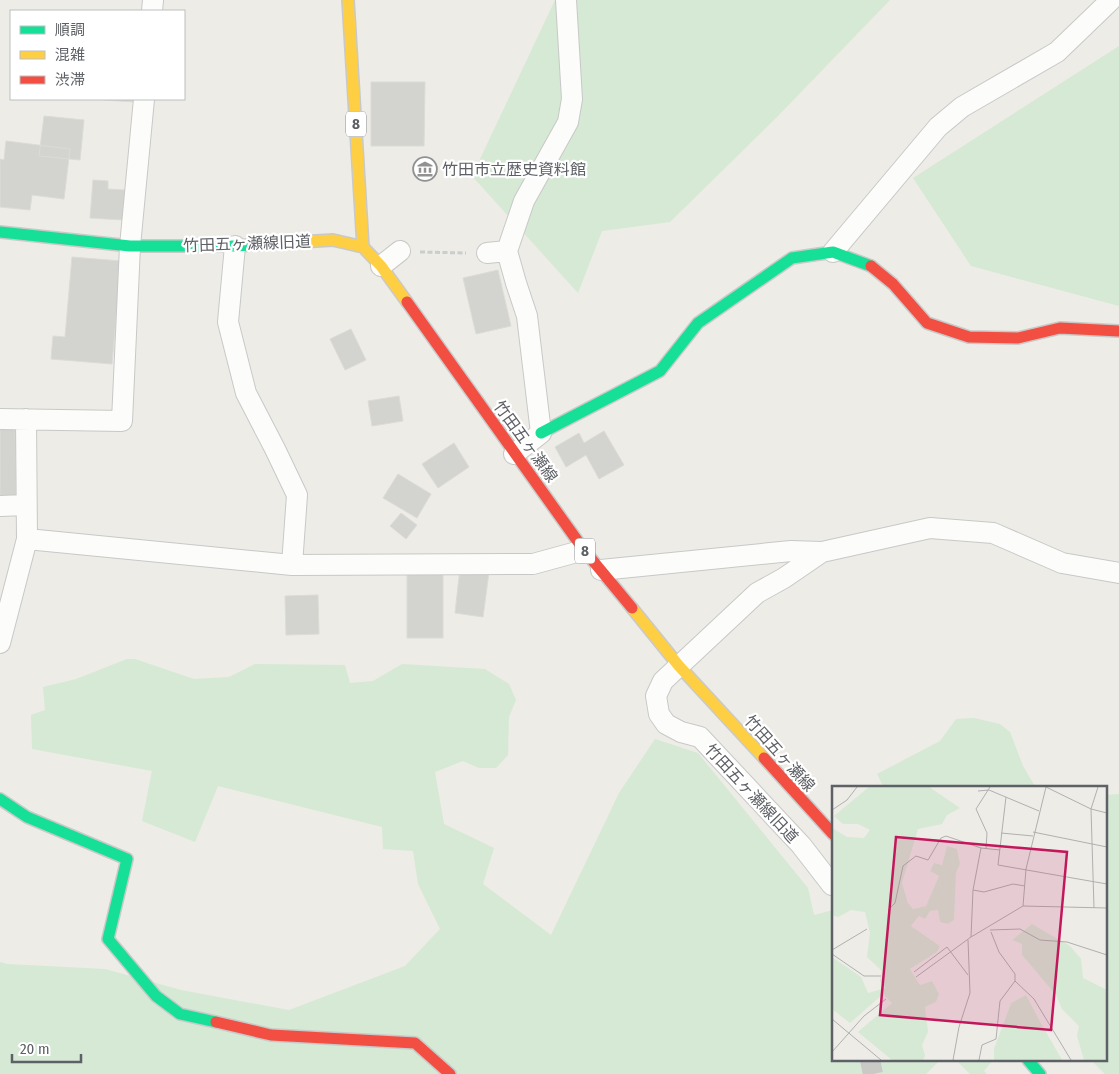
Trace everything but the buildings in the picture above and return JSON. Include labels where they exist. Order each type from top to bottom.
[{"type":"street","name":"8","points":[[348,0],[363,248]]},
{"type":"street","points":[[541,433],[527,316],[516,283],[497,252],[568,122],[572,99],[566,0]]},
{"type":"street","points":[[833,252],[938,127],[962,107],[1057,52],[1111,0]]},
{"type":"street","points":[[0,419],[122,420],[130,246],[144,100]]},
{"type":"street","name":"竹田五ヶ瀬線旧道","points":[[0,232],[130,246],[234,246],[333,240],[363,248]]},
{"type":"street","points":[[234,246],[228,322],[246,393],[296,495],[292,565]]},
{"type":"street","name":"竹田五ヶ瀬線","points":[[363,248],[381,266],[584,550],[678,666],[832,833]]},
{"type":"street","points":[[381,266],[400,251]]},
{"type":"street","points":[[514,454],[541,433],[660,371],[698,323],[792,258],[833,252],[872,266],[893,284],[926,323],[969,337],[1018,338],[1060,328],[1119,331]]},
{"type":"street","points":[[0,643],[27,539],[26,419]]},
{"type":"street","points":[[0,506],[26,505]]},
{"type":"street","points":[[601,570],[791,551],[822,552],[930,528],[993,533],[1062,563],[1119,573]]},
{"type":"street","points":[[27,539],[292,565],[533,564],[584,550]]},
{"type":"street","points":[[678,666],[757,594],[822,552]]},
{"type":"street","name":"竹田五ヶ瀬線旧道","points":[[678,666],[663,681],[656,696],[659,714],[666,724],[680,732],[700,737],[802,846],[832,885]]},
{"type":"street","points":[[0,799],[27,817],[127,859],[108,939],[156,996],[180,1014],[271,1035],[415,1042],[450,1074]]},
{"type":"street","points":[[1030,1062],[1040,1074]]},
{"type":"path","points":[[400,251],[497,252]]},
{"type":"green space","points":[[555,0],[890,0],[777,117],[670,222],[602,231],[578,293],[472,176]]},
{"type":"green space","points":[[1119,46],[1119,306],[971,266],[913,178]]},
{"type":"green space","points":[[127,659],[135,659],[194,679],[229,677],[255,664],[345,665],[350,683],[373,681],[402,664],[485,669],[509,684],[516,700],[509,717],[508,755],[496,768],[479,768],[463,761],[435,772],[444,824],[494,848],[483,884],[551,935],[619,793],[655,739],[698,753],[808,888],[814,915],[832,910],[832,1062],[938,1062],[926,1074],[0,1074],[0,962],[7,964],[105,969],[181,990],[289,1010],[405,966],[440,929],[418,884],[413,851],[383,849],[382,827],[218,786],[195,842],[142,821],[152,771],[32,749],[31,715],[45,710],[43,687],[76,679]]},
{"type":"green space","points":[[974,718],[1000,724],[1010,732],[1023,766],[1035,786],[883,786],[877,774],[940,741],[956,719]]},
{"type":"green space","points":[[1119,794],[1119,1074],[1105,1074],[1093,1062],[1106,1062],[1106,795]]},
{"type":"green space","points":[[958,1062],[991,1062],[984,1071],[987,1074],[970,1074]]},
{"type":"tunnel","points":[[870,1062],[873,1074]]},
{"type":"traffic: fast","points":[[0,232],[130,246],[235,246],[266,244]]},
{"type":"traffic: fast","points":[[541,433],[660,371],[698,323],[792,258],[833,252],[871,266]]},
{"type":"traffic: fast","points":[[0,799],[27,817],[127,859],[108,939],[156,996],[180,1014],[216,1022]]},
{"type":"traffic: fast","points":[[1030,1062],[1040,1074]]},
{"type":"traffic: slow","points":[[348,0],[363,247],[381,266],[407,302]]},
{"type":"traffic: slow","points":[[266,244],[333,240],[363,247]]},
{"type":"traffic: slow","points":[[632,608],[679,666],[764,758]]},
{"type":"traffic: jam","points":[[871,266],[893,284],[927,323],[969,337],[1018,338],[1060,328],[1119,331]]},
{"type":"traffic: jam","points":[[407,302],[584,550],[632,608]]},
{"type":"traffic: jam","points":[[764,758],[832,833]]},
{"type":"traffic: jam","points":[[216,1022],[271,1035],[415,1043],[450,1074]]},
{"type":"place","name":"竹田市立歴史資料館","points":[[425,169]]}]
